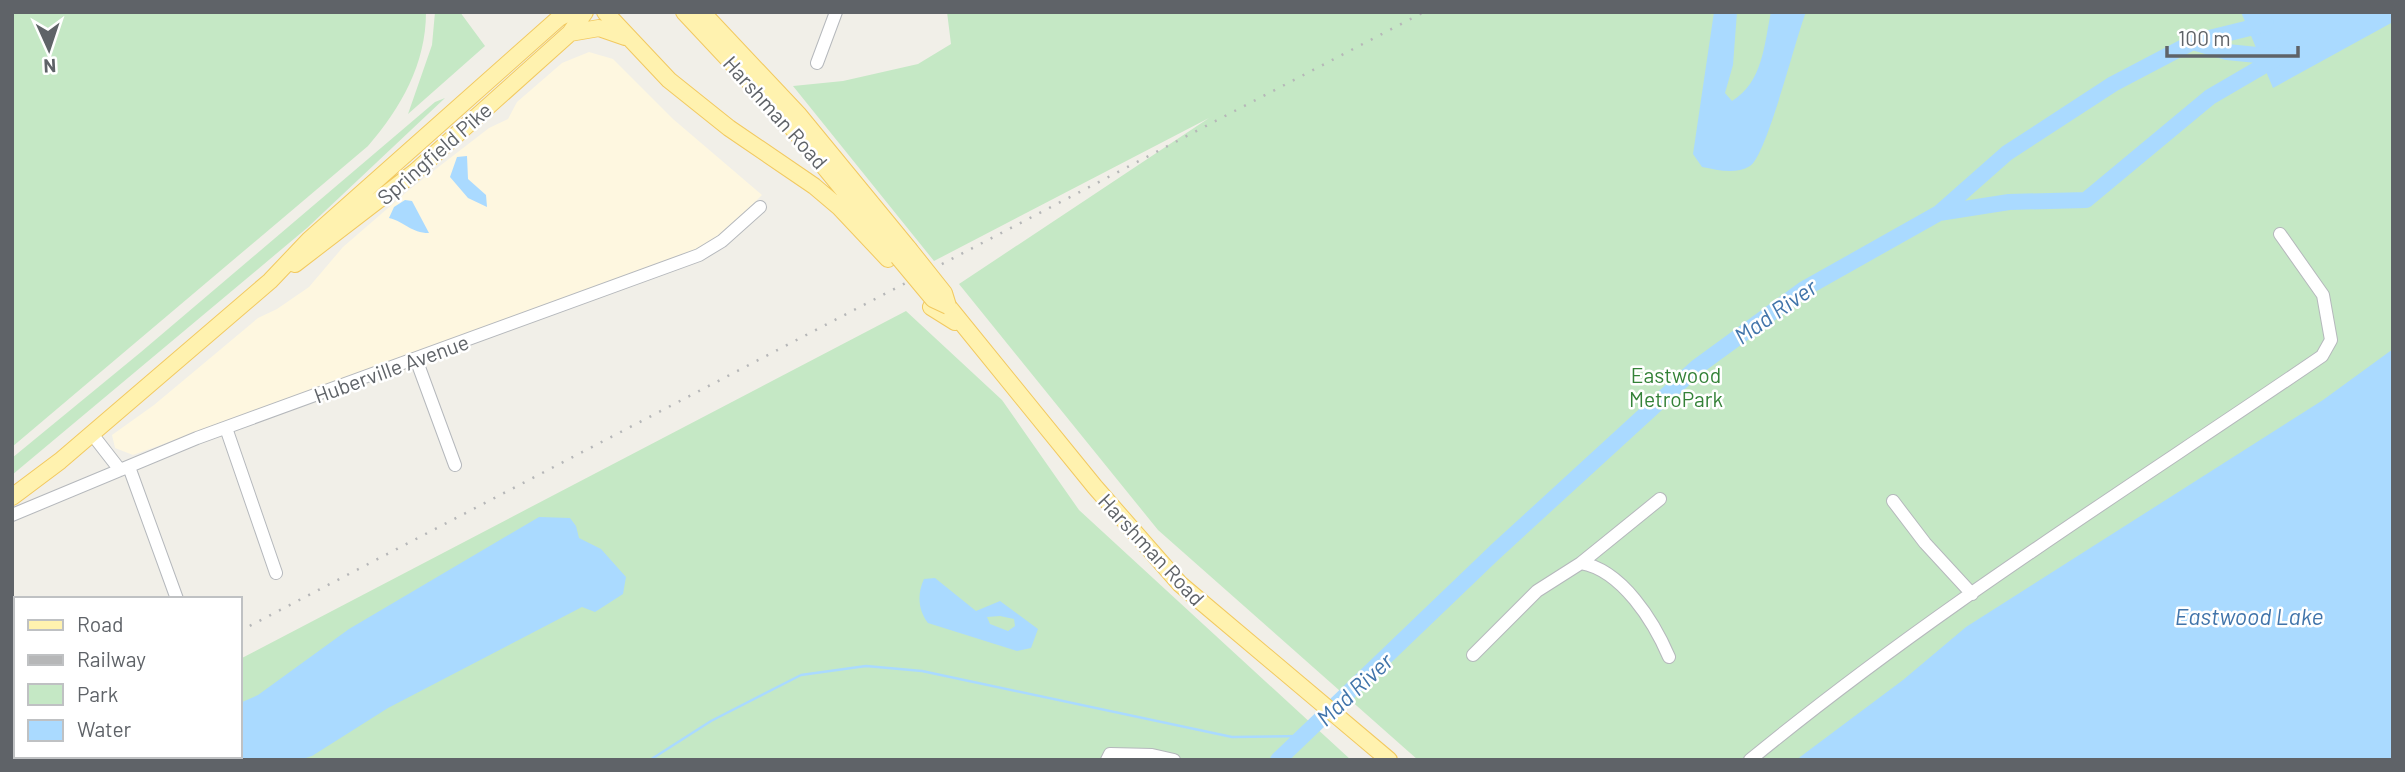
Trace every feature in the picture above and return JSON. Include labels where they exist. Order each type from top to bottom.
[{"type":"main road","name":"Springfield Pike","points":[[12,497],[92,435],[270,281],[309,240],[559,18],[570,12]]},
{"type":"main road","name":"Springfield Pike","points":[[270,281],[317,250],[416,172],[570,33],[586,12]]},
{"type":"main road","points":[[605,12],[670,80],[898,255],[931,307],[968,331]]},
{"type":"main road","name":"Harshman Road","points":[[684,12],[789,124],[898,255],[944,293],[948,306],[968,331],[1095,487],[1172,576],[1389,760]]},
{"type":"main road","name":"Harshman Road","points":[[702,12],[799,115],[898,255]]},
{"type":"main road","points":[[570,33],[599,28],[629,39]]},
{"type":"street","points":[[817,63],[836,12]]},
{"type":"street","name":"Huberville Avenue","points":[[12,515],[45,499],[226,428],[699,255],[722,241],[760,207]]},
{"type":"street","points":[[1750,760],[1877,659],[2326,352],[2331,333],[2323,295],[2280,234]]},
{"type":"street","points":[[416,359],[455,465]]},
{"type":"street","points":[[226,428],[276,573]]},
{"type":"street","points":[[92,435],[124,468],[176,597]]},
{"type":"street","points":[[1474,655],[1536,591],[1581,563],[1660,499]]},
{"type":"street","points":[[1893,501],[1925,543],[1972,594]]},
{"type":"street","points":[[1581,563],[1609,576],[1628,594],[1669,657]]},
{"type":"street","points":[[1107,760],[1110,754],[1131,753],[1174,760]]},
{"type":"shaded area","points":[[589,52],[613,59],[673,119],[762,195],[716,241],[695,253],[133,455],[115,448],[112,435],[154,405],[258,318],[277,309],[309,287],[343,247],[410,189],[489,128],[508,119],[517,102],[562,63]]},
{"type":"green space","points":[[12,12],[426,12],[422,50],[409,84],[401,101],[368,146],[12,447]]},
{"type":"green space","points":[[435,12],[460,12],[485,46],[408,114],[432,45]]},
{"type":"green space","name":"Eastwood MetroPark","points":[[947,12],[2393,12],[2393,760],[1418,760],[1158,530],[959,284],[1209,118],[934,261],[793,86],[843,81],[918,64],[951,44]]},
{"type":"green space","points":[[445,98],[307,228],[12,475],[12,458],[435,102]]},
{"type":"green space","points":[[906,311],[1002,400],[1079,510],[1351,760],[47,760],[242,758],[242,658]]},
{"type":"water","points":[[1714,12],[1737,12],[1733,65],[1725,93],[1732,101],[1750,84],[1756,73],[1764,50],[1771,12],[1806,12],[1764,141],[1757,157],[1744,169],[1726,171],[1702,167],[1693,154]]},
{"type":"water","points":[[2241,12],[2393,12],[2393,22],[2273,88]]},
{"type":"water","points":[[467,156],[468,179],[486,195],[487,207],[468,198],[450,177],[457,157]]},
{"type":"water","points":[[405,200],[412,201],[429,233],[417,231],[389,218],[394,207]]},
{"type":"water","name":"Eastwood Lake","points":[[2393,349],[2393,760],[1796,760],[1903,680],[1966,627],[2323,400]]},
{"type":"water","points":[[539,517],[570,518],[576,526],[579,538],[601,549],[626,577],[623,594],[595,612],[582,607],[388,708],[312,756],[299,760],[175,758],[242,758],[242,702],[258,695],[349,629]]},
{"type":"water","points":[[935,578],[976,611],[1000,601],[1038,629],[1031,648],[1017,651],[928,623],[920,602],[924,579]],"holes":[[[987,617],[1014,619],[1015,626],[1008,631],[990,624]]]},
{"type":"waterway","name":"Mad River","points":[[2193,42],[2266,24]]},
{"type":"waterway","points":[[1939,213],[2007,153],[2113,84],[2193,42],[2227,52],[2277,57]]},
{"type":"waterway","name":"Mad River","points":[[1278,760],[1495,552],[1697,367],[1804,289],[1939,213],[2009,202],[2086,200],[2210,97],[2282,55]]},
{"type":"waterway","points":[[650,760],[711,721],[801,675],[866,666],[922,671],[1232,737],[1303,736]]},
{"type":"railway","points":[[242,630],[1424,12]]}]
